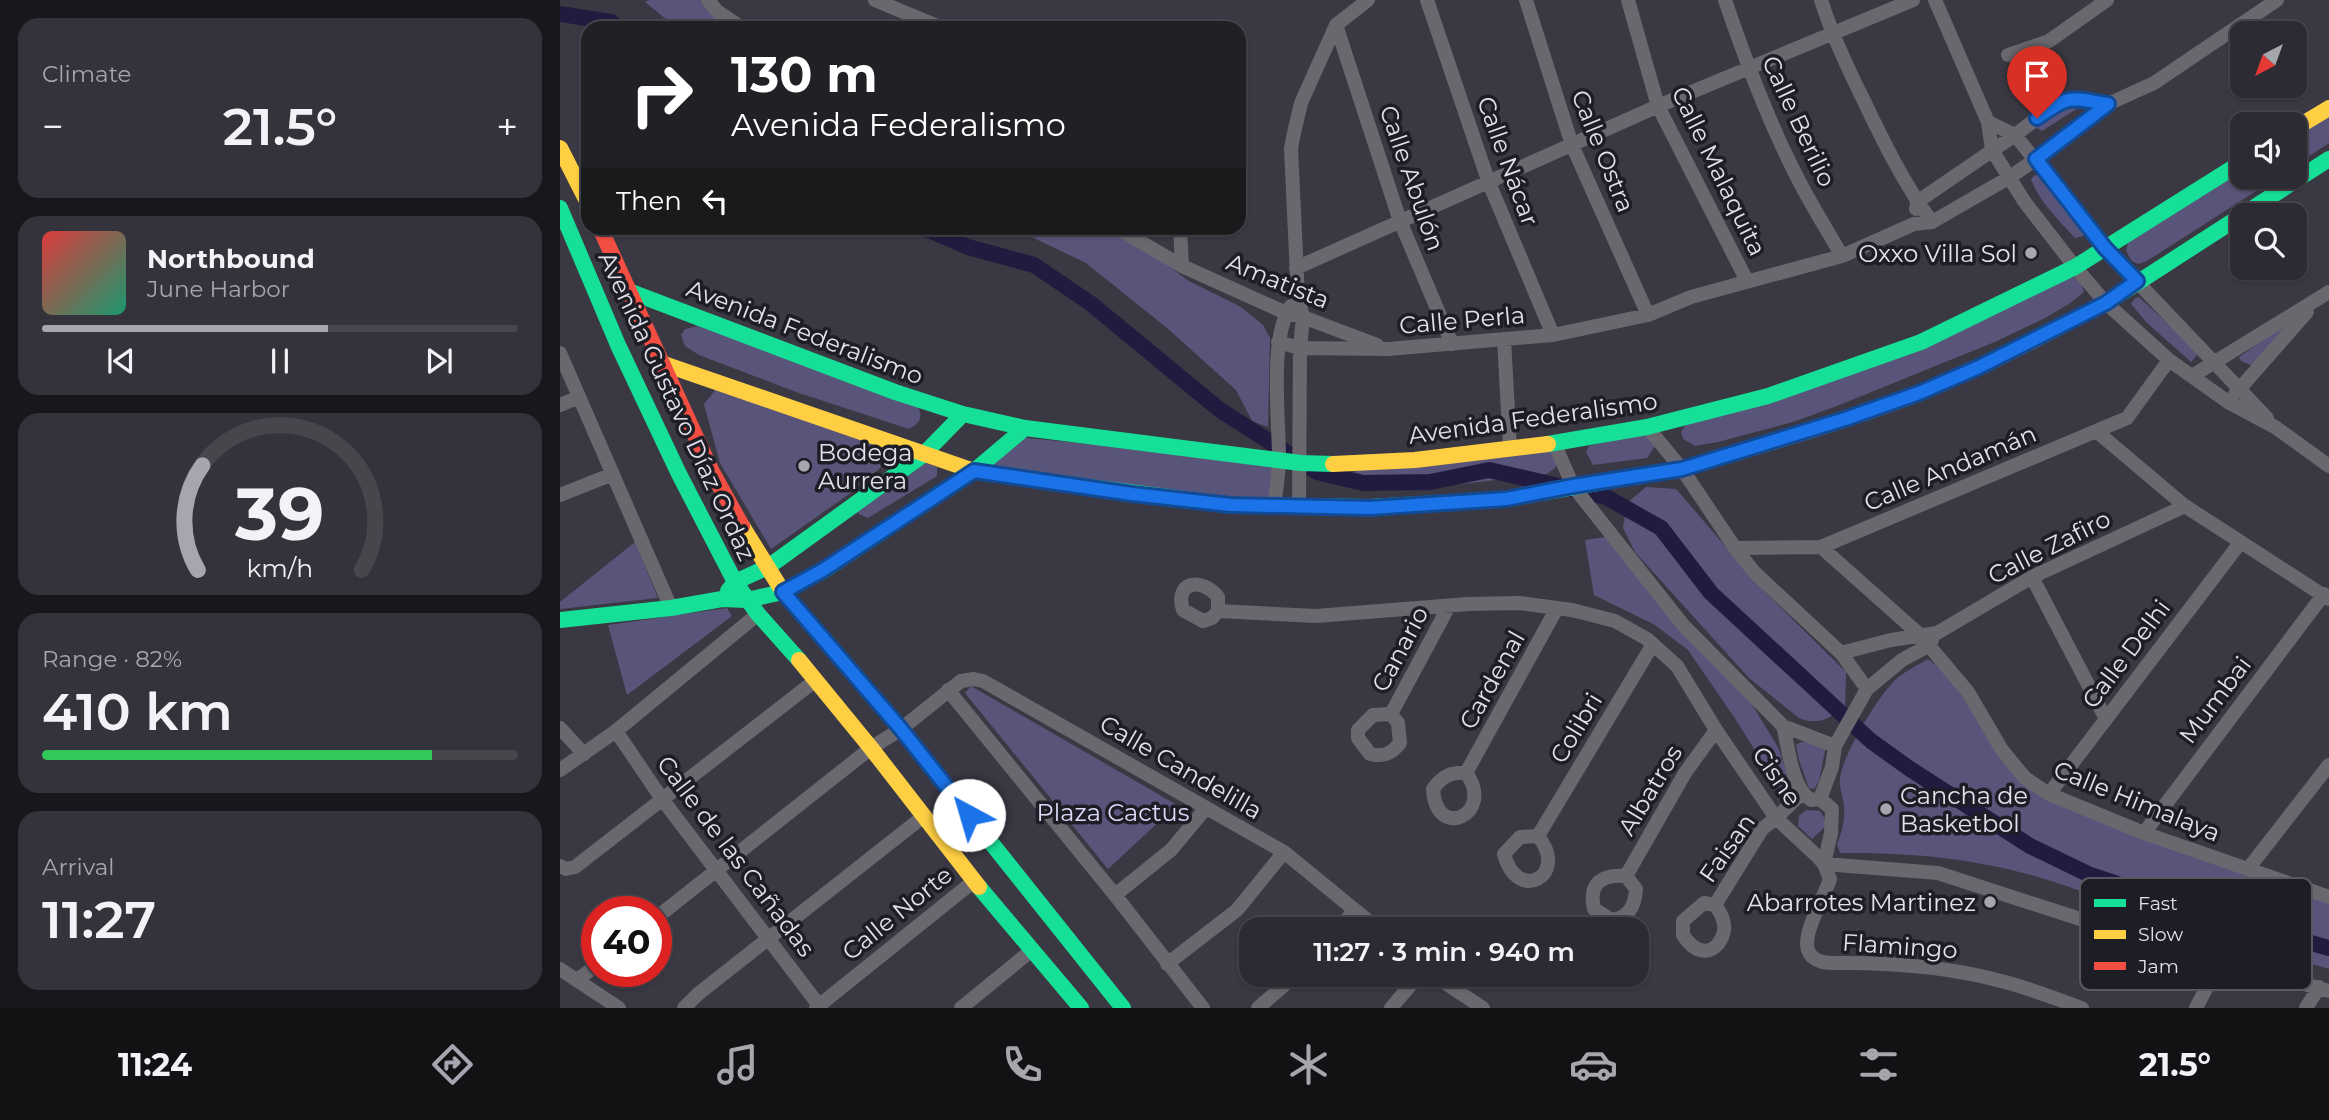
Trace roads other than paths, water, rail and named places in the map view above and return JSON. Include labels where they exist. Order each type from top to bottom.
[{"type":"street","points":[[708,0],[717,11],[732,21]]},
{"type":"street","points":[[875,0],[925,21]]},
{"type":"street","points":[[1299,507],[1300,348],[1303,317],[1298,297],[1291,148],[1301,103],[1336,25],[1368,0]]},
{"type":"street","name":"Calle Nácar","points":[[1427,0],[1489,183],[1553,335]]},
{"type":"street","name":"Calle Ostra","points":[[1526,0],[1572,145],[1648,315]]},
{"type":"street","name":"Calle Malaquita","points":[[1628,0],[1658,106],[1747,281]]},
{"type":"street","name":"Calle Berilio","points":[[1725,0],[1749,70],[1795,174],[1842,256]]},
{"type":"street","points":[[1821,0],[1832,34],[1877,128],[1917,202],[1932,222],[2010,177],[2108,104],[2154,83],[2277,0]]},
{"type":"street","points":[[1296,268],[1658,106],[1913,0]]},
{"type":"street","points":[[1935,0],[1989,122],[1993,150],[2024,201],[2075,267],[2106,303],[2169,360],[2228,402],[2275,427],[2329,466]]},
{"type":"street","points":[[2008,55],[2049,41],[2107,0]]},
{"type":"street","name":"Calle Abulón","points":[[1336,25],[1400,221],[1452,344]]},
{"type":"street","points":[[1914,224],[1917,202],[2060,101],[2071,99],[2108,104]]},
{"type":"street","points":[[2307,121],[2329,108]]},
{"type":"street","points":[[1989,122],[2015,135],[2105,248],[2241,388],[2275,427]]},
{"type":"street","points":[[560,148],[581,189]]},
{"type":"street","points":[[664,364],[923,456],[974,471],[1230,505],[1370,508],[1506,499],[1682,469],[1845,419],[1919,393],[2017,349],[2106,303],[2329,159]]},
{"type":"street","name":"Avenida Federalismo","points":[[631,292],[895,391],[963,414],[1025,428],[1301,463],[1348,464],[1416,460],[1555,443],[1647,427],[1768,396],[1921,342],[2075,267],[2230,170]]},
{"type":"street","name":"Avenida Gustavo Díaz Ordaz","points":[[560,209],[623,356],[679,474],[735,582],[758,614],[871,748],[974,881],[1081,1008]]},
{"type":"street","name":"Calle Perla","points":[[1278,342],[1300,348],[1388,349],[1553,335],[1648,315],[1691,297],[1842,256],[1914,224],[1932,222]]},
{"type":"street","name":"Avenida Gustavo Díaz Ordaz","points":[[603,235],[712,472],[783,592],[901,729],[1123,1008]]},
{"type":"street","name":"Amatista","points":[[1130,235],[1182,266],[1286,313],[1388,349]]},
{"type":"street","points":[[1180,235],[1182,266]]},
{"type":"street","points":[[2192,376],[2323,296]]},
{"type":"street","points":[[2228,402],[2323,296]]},
{"type":"street","points":[[1274,507],[1279,461],[1278,342],[1286,313],[1298,297]]},
{"type":"street","points":[[1504,339],[1510,448]]},
{"type":"street","points":[[560,353],[671,608]]},
{"type":"street","name":"Calle Andamán","points":[[1821,547],[2127,418],[2169,360]]},
{"type":"street","points":[[560,405],[579,397]]},
{"type":"street","points":[[722,599],[735,582],[768,567],[923,456],[963,414]]},
{"type":"street","points":[[1647,427],[1682,469],[1755,573],[1840,653],[1867,690]]},
{"type":"street","points":[[560,620],[671,608],[722,599],[747,600],[783,592],[823,570],[974,471],[1025,428]]},
{"type":"street","points":[[2096,431],[2185,506],[2326,596]]},
{"type":"street","points":[[1555,443],[1573,486],[1684,626],[1783,726],[1835,746]]},
{"type":"street","points":[[560,495],[613,474]]},
{"type":"street","name":"Calle Zafiro","points":[[1819,799],[1832,767],[1835,746],[1867,690],[1924,641],[2032,577],[2185,506]]},
{"type":"street","name":"Calle Delhi","points":[[2049,794],[2240,543]]},
{"type":"street","points":[[1735,548],[1821,547]]},
{"type":"street","name":"Calle Himalaya","points":[[1821,547],[1924,641],[1968,692],[2014,767],[2025,778],[2049,794],[2144,833],[2274,878]]},
{"type":"street","points":[[2032,577],[2106,719]]},
{"type":"street","name":"Mumbai","points":[[2144,833],[2326,596]]},
{"type":"street","name":"Cisne","points":[[1218,611],[1316,616],[1519,603],[1615,621],[1653,644],[1677,666],[1716,730],[1776,818],[1824,864]]},
{"type":"street","name":"Canario","points":[[1391,713],[1449,606]]},
{"type":"street","name":"Cardenal","points":[[1466,773],[1557,608]]},
{"type":"street","points":[[560,770],[616,731],[758,614]]},
{"type":"street","name":"Calle Zafiro","points":[[1840,653],[1924,641]]},
{"type":"street","name":"Colibri","points":[[1538,836],[1653,644]]},
{"type":"street","name":"Calle Candelilla","points":[[672,905],[871,748],[901,729],[948,690],[967,679],[983,681],[1284,852],[1363,917]]},
{"type":"street","points":[[560,866],[566,869],[575,867],[816,680]]},
{"type":"street","points":[[948,690],[1203,1008]]},
{"type":"street","points":[[1783,726],[1796,778],[1803,792],[1811,800],[1819,799],[1832,809],[1831,833],[1824,864],[1938,873],[2080,919]]},
{"type":"street","points":[[560,728],[584,754]]},
{"type":"street","name":"Albatros","points":[[1626,876],[1685,773],[1716,730]]},
{"type":"street","name":"Calle de las Cañadas","points":[[616,731],[662,799],[769,938],[818,1007]]},
{"type":"street","points":[[2248,869],[2329,765]]},
{"type":"street","name":"Faisan","points":[[1715,905],[1762,829],[1803,792]]},
{"type":"street","points":[[1115,895],[1171,850],[1206,808]]},
{"type":"street","points":[[684,1008],[924,816]]},
{"type":"street","points":[[1167,964],[1237,910],[1284,852]]},
{"type":"street","name":"Flamingo","points":[[1824,864],[1830,878],[1806,947],[1811,956],[1825,964],[1885,964],[1945,970],[2005,982],[2082,1008]]},
{"type":"street","name":"Calle Norte","points":[[818,1007],[974,881]]},
{"type":"street","name":"Calle Himalaya","points":[[2312,891],[2329,897]]},
{"type":"street","points":[[1349,917],[1355,910]]},
{"type":"street","points":[[961,1008],[1032,950]]},
{"type":"street","points":[[560,969],[619,1008]]},
{"type":"street","points":[[1258,1008],[1282,987]]},
{"type":"street","points":[[1391,1008],[1409,987]]},
{"type":"street","points":[[1451,987],[1483,1008]]},
{"type":"street","points":[[2306,1008],[2324,989]]},
{"type":"street","points":[[2196,1008],[2205,990]]},
{"type":"waterway","points":[[560,14],[605,21]]},
{"type":"waterway","points":[[940,235],[968,247],[1034,265],[1090,303],[1220,410],[1317,472],[1363,483],[1430,482],[1489,470],[1606,497],[1661,528],[1711,593],[1871,741],[2030,846],[2100,878]]},
{"type":"waterway","points":[[2312,943],[2329,948]]},
{"type":"place","name":"Oxxo Villa Sol","points":[[2031,253]]},
{"type":"place","name":"Bodega Aurrera","points":[[804,466]]},
{"type":"place","name":"Cancha de Basketbol","points":[[1886,809]]},
{"type":"place","name":"Abarrotes Martinez","points":[[1990,902]]},
{"type":"park label","name":"Plaza Cactus","points":[[1113,812]]}]
